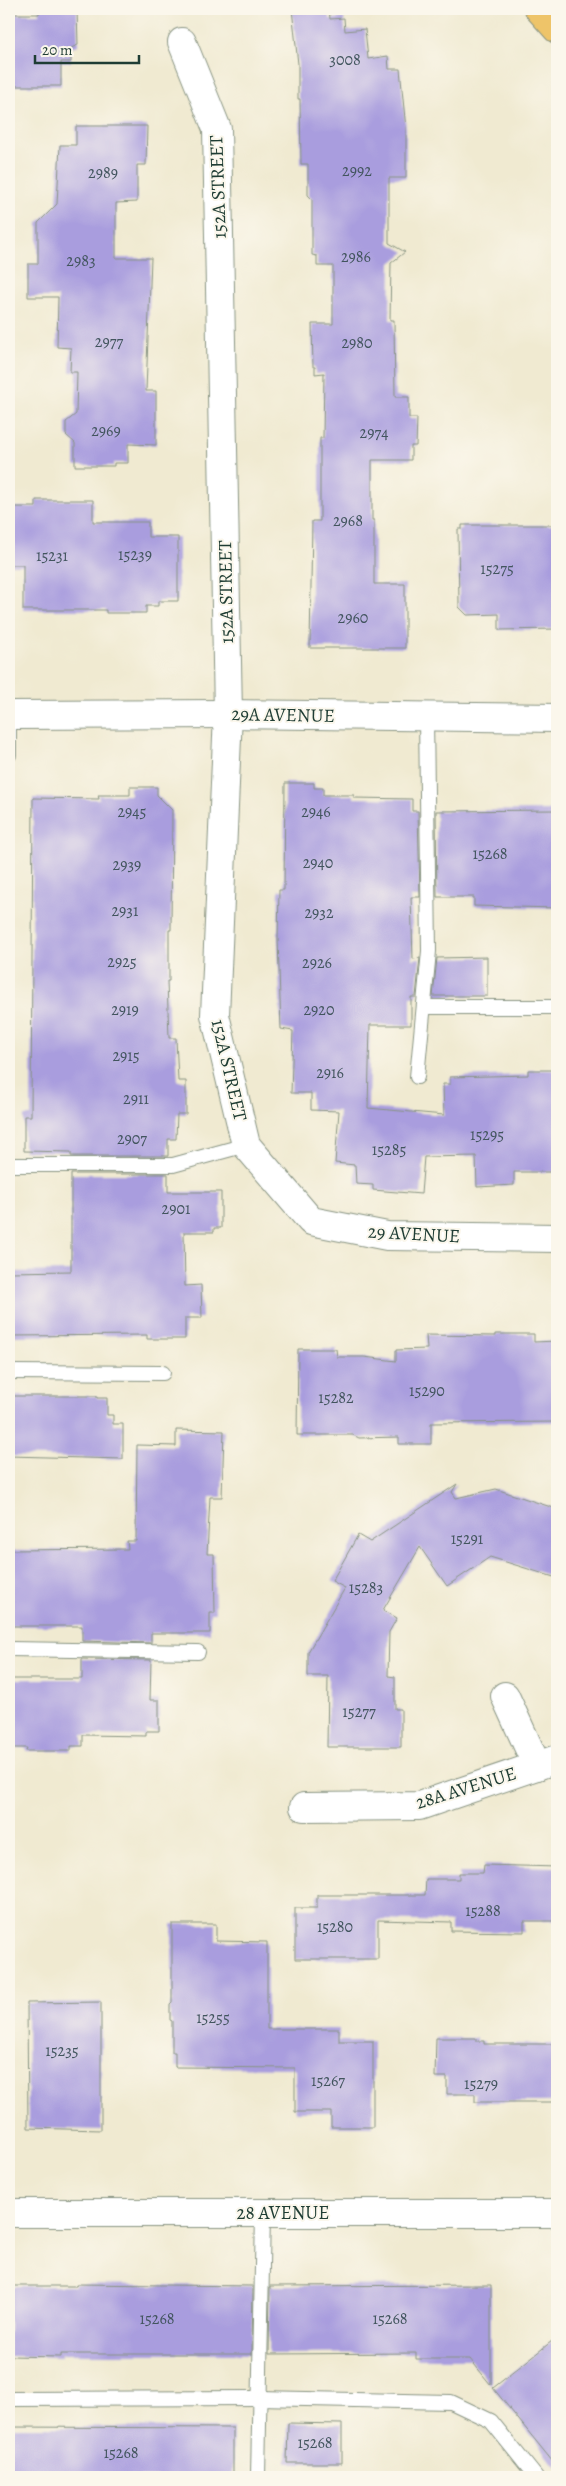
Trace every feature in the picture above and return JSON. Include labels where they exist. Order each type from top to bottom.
[{"type":"highway","points":[[539,9],[557,29]]},
{"type":"street","name":"152A STREET","points":[[182,42],[217,129],[228,714],[215,1015],[246,1145]]},
{"type":"street","name":"29A AVENUE","points":[[9,715],[228,714],[557,718]]},
{"type":"street","name":"29 AVENUE","points":[[246,1145],[311,1221],[387,1236],[557,1238]]},
{"type":"street","name":"28A AVENUE","points":[[304,1808],[420,1806],[547,1763],[505,1696]]},
{"type":"street","name":"28 AVENUE","points":[[9,2213],[557,2213]]},
{"type":"lane","points":[[9,715],[9,755]]},
{"type":"lane","points":[[417,1077],[429,951],[426,716]]},
{"type":"lane","points":[[424,1007],[557,1007]]},
{"type":"lane","points":[[9,1166],[173,1165],[246,1145]]},
{"type":"lane","points":[[9,1372],[163,1374]]},
{"type":"lane","points":[[9,1648],[198,1652]]},
{"type":"lane","points":[[258,2477],[263,2213]]},
{"type":"lane","points":[[9,2399],[258,2398],[451,2402],[490,2422],[536,2477]]},
{"type":"building","points":[[39,9],[77,9],[78,45],[71,48],[71,62],[61,62],[61,86],[12,86],[12,82],[9,82],[9,14],[39,14]]},
{"type":"building","points":[[292,9],[329,9],[330,19],[344,18],[345,31],[365,29],[368,59],[388,56],[389,69],[400,69],[406,129],[406,178],[389,178],[389,243],[405,252],[391,263],[390,320],[394,320],[395,397],[409,397],[409,418],[417,418],[416,446],[411,446],[411,460],[372,460],[372,520],[374,520],[374,584],[405,584],[405,648],[310,648],[312,521],[320,521],[320,438],[323,438],[324,373],[315,374],[315,367],[313,367],[312,324],[333,324],[333,266],[317,266],[317,256],[312,255],[312,199],[308,195],[308,164],[301,164],[298,64]]},
{"type":"building","points":[[76,126],[147,126],[146,165],[137,165],[137,202],[116,203],[116,258],[151,258],[146,391],[156,391],[156,445],[128,444],[128,463],[114,463],[114,466],[75,466],[75,443],[66,435],[66,422],[76,414],[77,372],[70,372],[71,348],[57,347],[58,297],[28,297],[28,264],[38,264],[38,223],[57,204],[60,145],[76,145]]},
{"type":"building","points":[[36,500],[93,500],[93,522],[148,522],[148,537],[178,537],[178,601],[158,601],[158,606],[146,606],[146,613],[106,613],[106,610],[23,610],[23,565],[9,565],[9,507],[36,507]]},
{"type":"building","points":[[462,525],[557,525],[557,629],[499,630],[499,614],[467,615],[459,607],[458,529],[462,529]]},
{"type":"building","points":[[285,783],[314,783],[314,788],[323,788],[323,795],[354,795],[354,798],[412,799],[412,811],[418,811],[420,897],[411,897],[413,959],[420,958],[416,997],[411,997],[411,1025],[370,1025],[368,1108],[444,1115],[443,1084],[450,1084],[450,1077],[528,1075],[528,1070],[557,1070],[557,1172],[514,1172],[514,1185],[477,1187],[476,1156],[424,1157],[421,1194],[373,1190],[373,1185],[356,1184],[355,1165],[335,1163],[339,1111],[311,1110],[311,1093],[291,1093],[293,1031],[281,1029],[278,939],[279,890],[284,890]]},
{"type":"building","points":[[130,787],[157,787],[157,795],[172,810],[171,930],[169,930],[169,981],[167,981],[169,1038],[176,1038],[178,1081],[186,1081],[186,1114],[177,1114],[176,1139],[168,1139],[168,1156],[71,1156],[71,1152],[24,1151],[24,1116],[31,1116],[33,798],[99,799],[98,795],[130,795]]},
{"type":"building","points":[[557,810],[557,908],[474,906],[474,897],[437,897],[436,811]]},
{"type":"building","points":[[487,957],[487,996],[433,996],[437,958]]},
{"type":"building","points":[[71,1174],[168,1174],[168,1192],[221,1192],[221,1228],[214,1228],[214,1232],[184,1232],[185,1286],[201,1285],[202,1318],[185,1318],[185,1339],[147,1339],[147,1335],[9,1336],[9,1272],[71,1271]]},
{"type":"building","points":[[495,1334],[534,1334],[534,1342],[557,1341],[557,1422],[431,1423],[431,1444],[399,1444],[399,1437],[359,1438],[353,1435],[297,1435],[298,1349],[336,1349],[337,1357],[364,1357],[396,1361],[396,1350],[427,1349],[426,1335],[495,1336]]},
{"type":"building","points":[[9,1396],[97,1396],[97,1398],[107,1398],[107,1415],[113,1415],[113,1424],[123,1424],[123,1459],[9,1456]]},
{"type":"building","points":[[176,1430],[224,1431],[222,1497],[210,1497],[207,1554],[214,1554],[215,1613],[210,1613],[210,1633],[151,1633],[151,1643],[82,1641],[82,1626],[9,1626],[9,1550],[128,1549],[127,1541],[136,1541],[137,1445],[176,1446]]},
{"type":"building","points":[[457,1484],[452,1492],[456,1498],[496,1489],[557,1509],[557,1578],[490,1557],[447,1586],[420,1547],[383,1610],[397,1618],[389,1632],[388,1676],[395,1677],[395,1709],[401,1709],[401,1747],[327,1747],[328,1676],[308,1676],[308,1652],[345,1588],[332,1581],[358,1535],[370,1542]]},
{"type":"building","points":[[82,1659],[151,1660],[150,1700],[159,1700],[159,1731],[146,1731],[146,1736],[83,1735],[83,1746],[71,1746],[71,1751],[26,1751],[27,1748],[9,1748],[9,1679],[82,1679]]},
{"type":"building","points":[[484,1865],[557,1867],[557,1921],[524,1921],[524,1932],[451,1931],[451,1922],[378,1920],[378,1959],[295,1959],[295,1908],[317,1908],[317,1895],[425,1895],[426,1879],[459,1879],[459,1873],[483,1873]]},
{"type":"building","points":[[172,1924],[216,1924],[216,1941],[267,1942],[267,2029],[339,2029],[339,2041],[373,2041],[373,2127],[331,2127],[331,2112],[295,2112],[295,2068],[175,2067],[175,2052],[172,2052],[172,2021],[170,2020],[170,2004],[172,2002]]},
{"type":"building","points":[[101,2002],[101,2130],[28,2128],[27,2003]]},
{"type":"building","points":[[436,2038],[476,2038],[476,2041],[484,2041],[484,2044],[557,2044],[557,2102],[475,2102],[475,2094],[447,2094],[447,2077],[435,2077]]},
{"type":"building","points":[[76,2284],[253,2286],[252,2354],[61,2354],[61,2357],[9,2356],[9,2286],[76,2286]]},
{"type":"building","points":[[491,2285],[491,2385],[470,2359],[416,2359],[416,2353],[269,2354],[270,2286]]},
{"type":"building","points":[[557,2337],[557,2467],[493,2388]]},
{"type":"building","points":[[288,2423],[342,2424],[342,2463],[287,2463]]},
{"type":"building","points":[[9,2427],[233,2428],[233,2477],[9,2477]]}]
